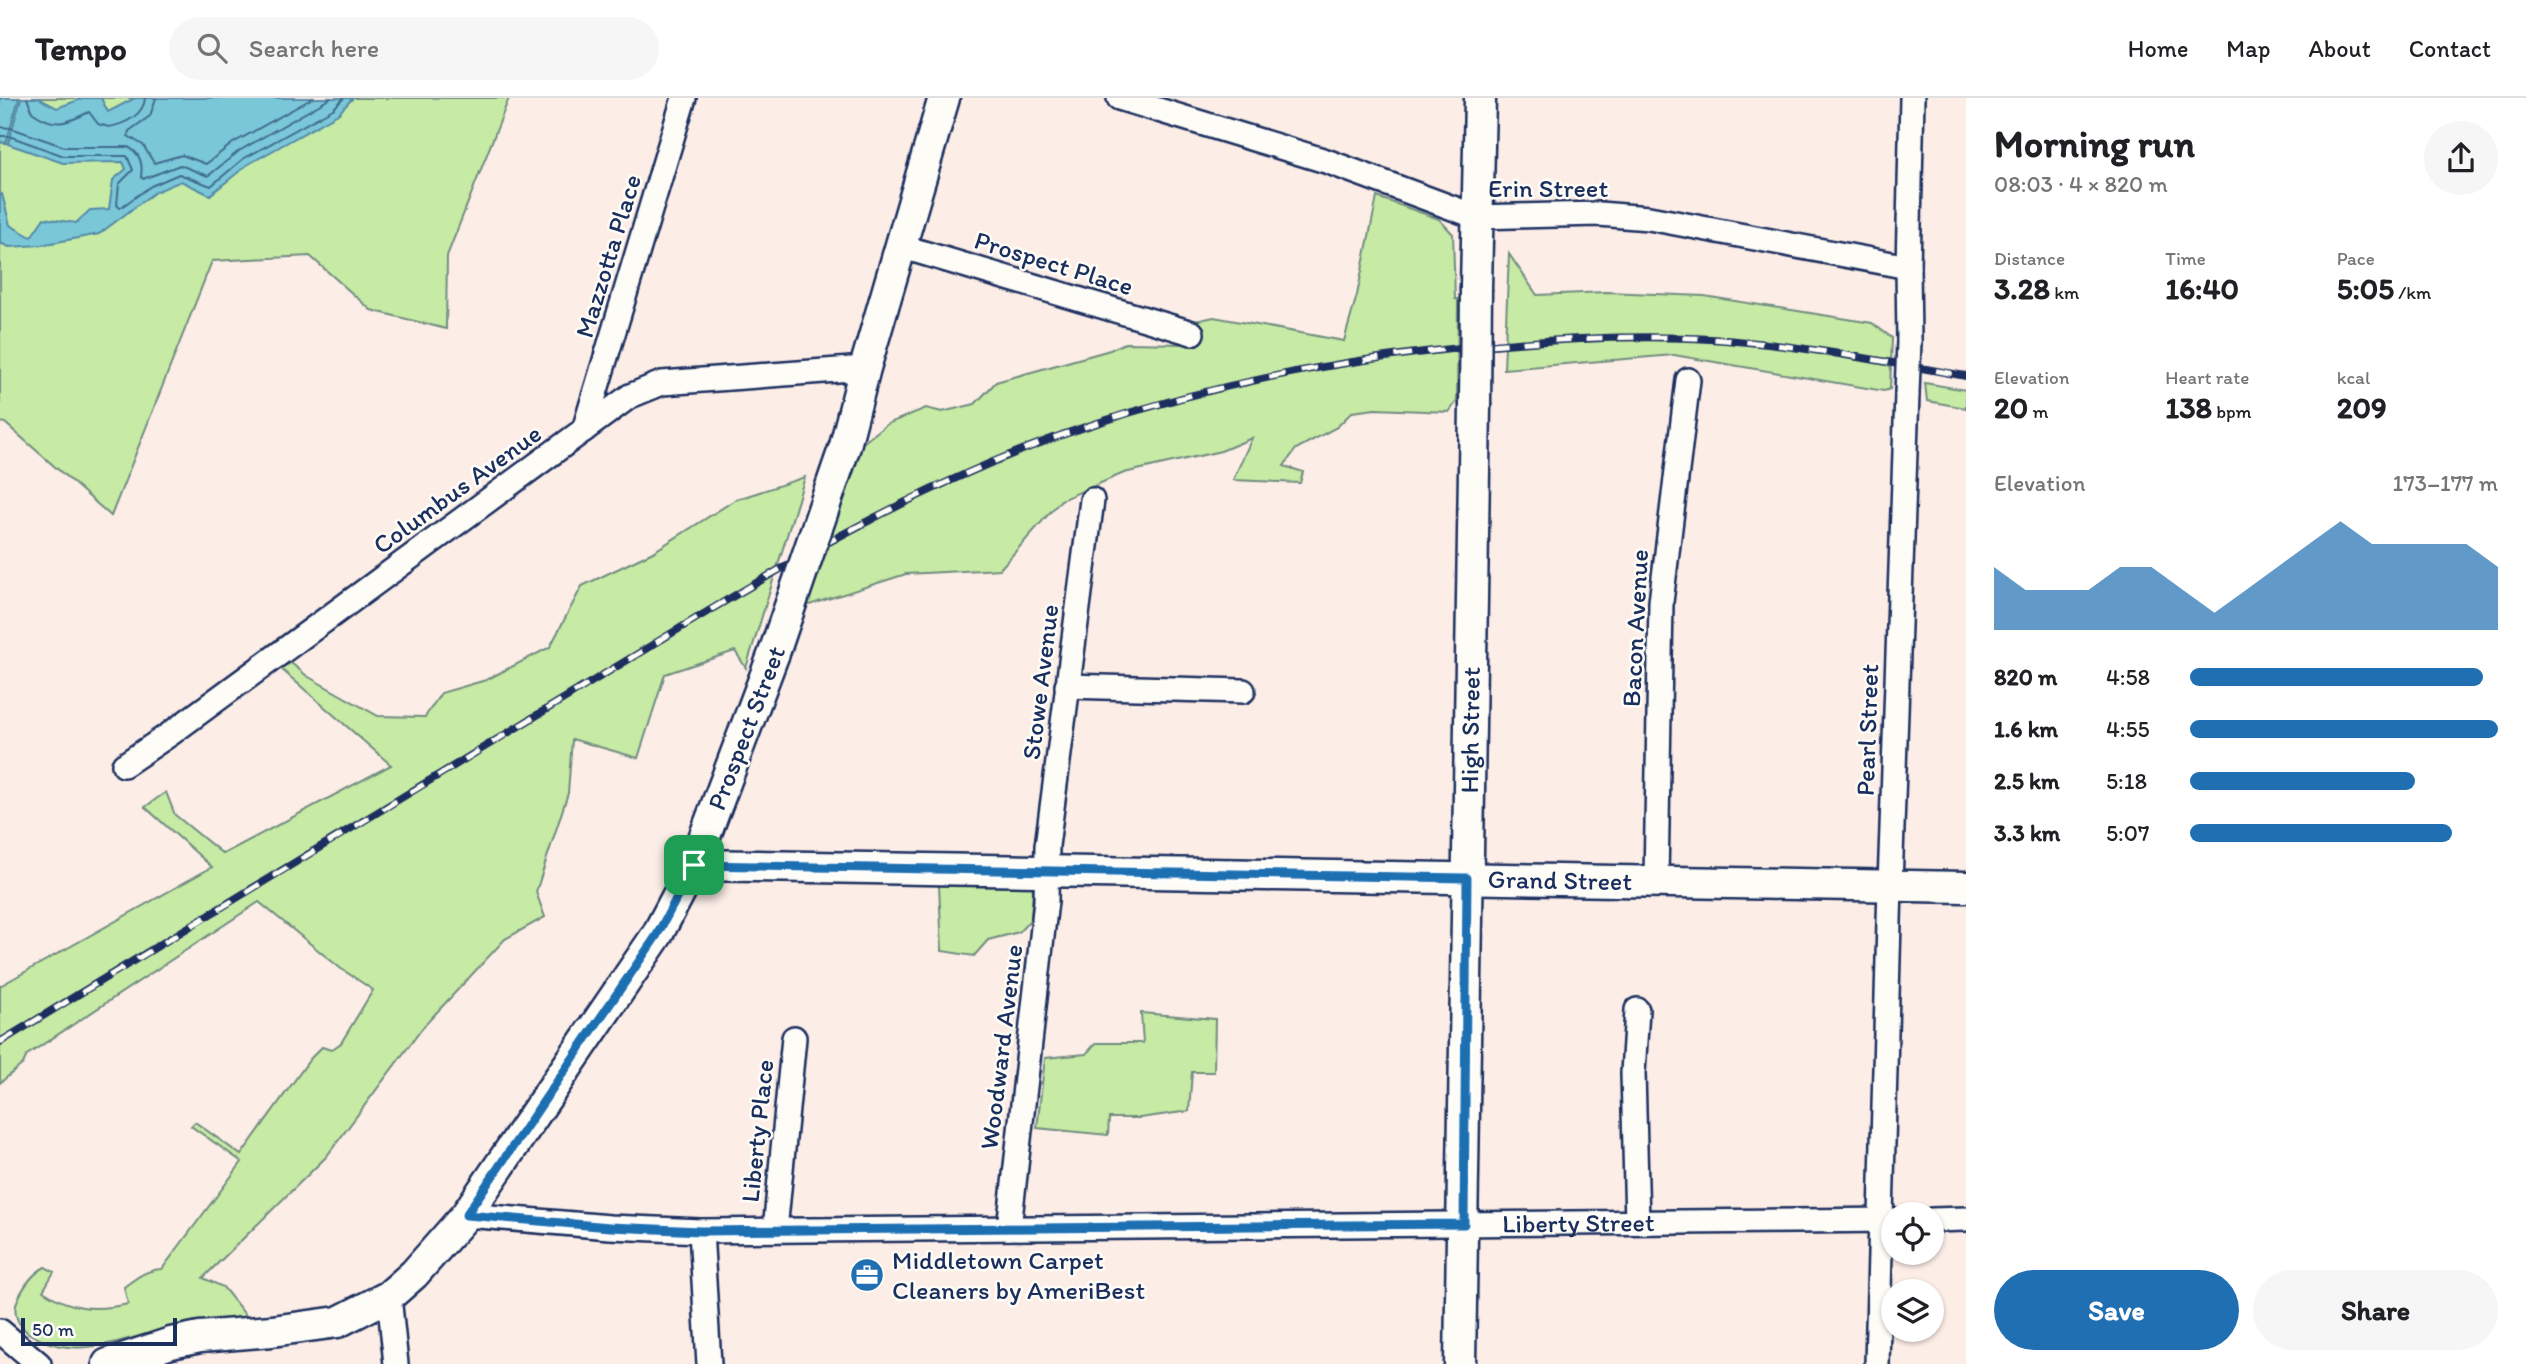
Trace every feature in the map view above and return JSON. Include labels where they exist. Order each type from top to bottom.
[{"type":"street","name":"Mazzotta Place","points":[[584,430],[684,98]]},
{"type":"street","name":"Prospect Street","points":[[390,1296],[414,1274],[466,1215],[657,935],[694,865],[775,653],[845,446],[865,368],[944,98]]},
{"type":"street","name":"Erin Street","points":[[1119,98],[1326,161],[1478,217],[1599,214],[1649,218],[1908,267]]},
{"type":"street","name":"High Street","points":[[1460,1364],[1480,98]]},
{"type":"street","name":"Pearl Street","points":[[1887,1202],[1890,885],[1909,341],[1912,98]]},
{"type":"street","name":"Prospect Place","points":[[900,246],[1192,333]]},
{"type":"street","name":"Columbus Avenue","points":[[124,765],[630,396],[662,383],[865,368]]},
{"type":"street","name":"Bacon Avenue","points":[[1656,880],[1661,602],[1688,380]]},
{"type":"street","name":"Stowe Avenue","points":[[1046,872],[1066,686],[1092,500]]},
{"type":"street","points":[[1066,686],[1243,691]]},
{"type":"street","name":"Grand Street","points":[[694,865],[1966,887]]},
{"type":"street","name":"Woodward Avenue","points":[[1009,1228],[1046,901],[1046,872]]},
{"type":"street","points":[[1637,1010],[1633,1073],[1637,1222]]},
{"type":"street","name":"Liberty Place","points":[[775,1230],[794,1038]]},
{"type":"street","name":"Liberty Street","points":[[466,1215],[610,1227],[701,1231],[1881,1220]]},
{"type":"street","points":[[1944,1220],[1966,1219]]},
{"type":"street","points":[[701,1231],[709,1364]]},
{"type":"street","name":"Pearl Street","points":[[1877,1364],[1884,1265]]},
{"type":"street","points":[[108,1364],[171,1343],[338,1321],[390,1296],[396,1364]]},
{"type":"street","points":[[0,1331],[39,1364]]},
{"type":"green space","points":[[18,98],[509,98],[447,256],[446,329],[371,310],[310,256],[212,261],[111,516],[5,423],[0,422],[0,142],[5,143]]},
{"type":"green space","points":[[1377,197],[1439,219],[1453,234],[1455,299],[1458,299],[1457,401],[1449,412],[1375,409],[1352,412],[1337,427],[1296,449],[1284,466],[1303,472],[1300,483],[1233,480],[1252,438],[1221,451],[1124,473],[1061,500],[1000,569],[906,574],[806,606],[859,446],[887,424],[926,408],[942,412],[975,404],[996,382],[1110,350],[1125,343],[1185,344],[1195,321],[1214,317],[1344,341],[1357,295]]},
{"type":"green space","points":[[1509,254],[1537,295],[1606,292],[1704,296],[1872,323],[1892,338],[1890,389],[1884,391],[1674,355],[1504,369]]},
{"type":"green space","points":[[1925,383],[1966,390],[1966,408],[1927,401]]},
{"type":"green space","points":[[805,477],[746,668],[735,651],[665,674],[638,758],[572,739],[568,793],[536,892],[545,917],[505,939],[424,1026],[326,1157],[203,1278],[223,1287],[252,1323],[182,1326],[98,1346],[80,1347],[62,1346],[27,1332],[16,1317],[16,1304],[29,1281],[45,1267],[54,1272],[43,1291],[64,1302],[94,1308],[128,1304],[124,1287],[142,1275],[162,1269],[242,1162],[191,1126],[195,1122],[241,1155],[310,1059],[322,1047],[331,1050],[341,1043],[373,990],[340,968],[259,902],[27,1055],[23,1064],[0,1083],[0,986],[212,867],[145,807],[166,792],[175,815],[223,854],[391,765],[280,668],[291,663],[307,676],[378,716],[425,717],[441,693],[486,680],[550,647],[582,586],[653,552],[735,500]]},
{"type":"green space","points":[[939,885],[1033,887],[1031,919],[1019,932],[988,940],[974,956],[942,951]]},
{"type":"green space","points":[[1141,1013],[1215,1019],[1214,1072],[1192,1072],[1189,1111],[1140,1118],[1109,1118],[1108,1135],[1037,1128],[1045,1058],[1086,1054],[1096,1043],[1143,1043]]},
{"type":"water","points":[[0,98],[19,98],[6,143],[0,142]]},
{"type":"water","points":[[21,98],[38,98],[57,108],[84,98],[101,98],[108,112],[135,98],[353,98],[338,114],[247,165],[210,195],[181,181],[155,192],[99,234],[41,245],[9,247],[0,243],[0,195],[2,194],[10,225],[31,237],[44,218],[76,223],[90,210],[109,209],[113,180],[126,169],[123,162],[63,163],[8,144]]},
{"type":"railway","points":[[0,1042],[632,657],[820,547],[950,481],[1085,427],[1190,396],[1352,362],[1462,348],[1565,340],[1662,337],[1742,341],[1966,376]]},
{"type":"place","name":"Middletown Carpet Cleaners by AmeriBest","points":[[867,1275]]},
{"type":"route","points":[[694,865],[1467,878],[1464,1224],[701,1231],[653,1230],[466,1215],[635,969],[657,935],[694,865]]}]
